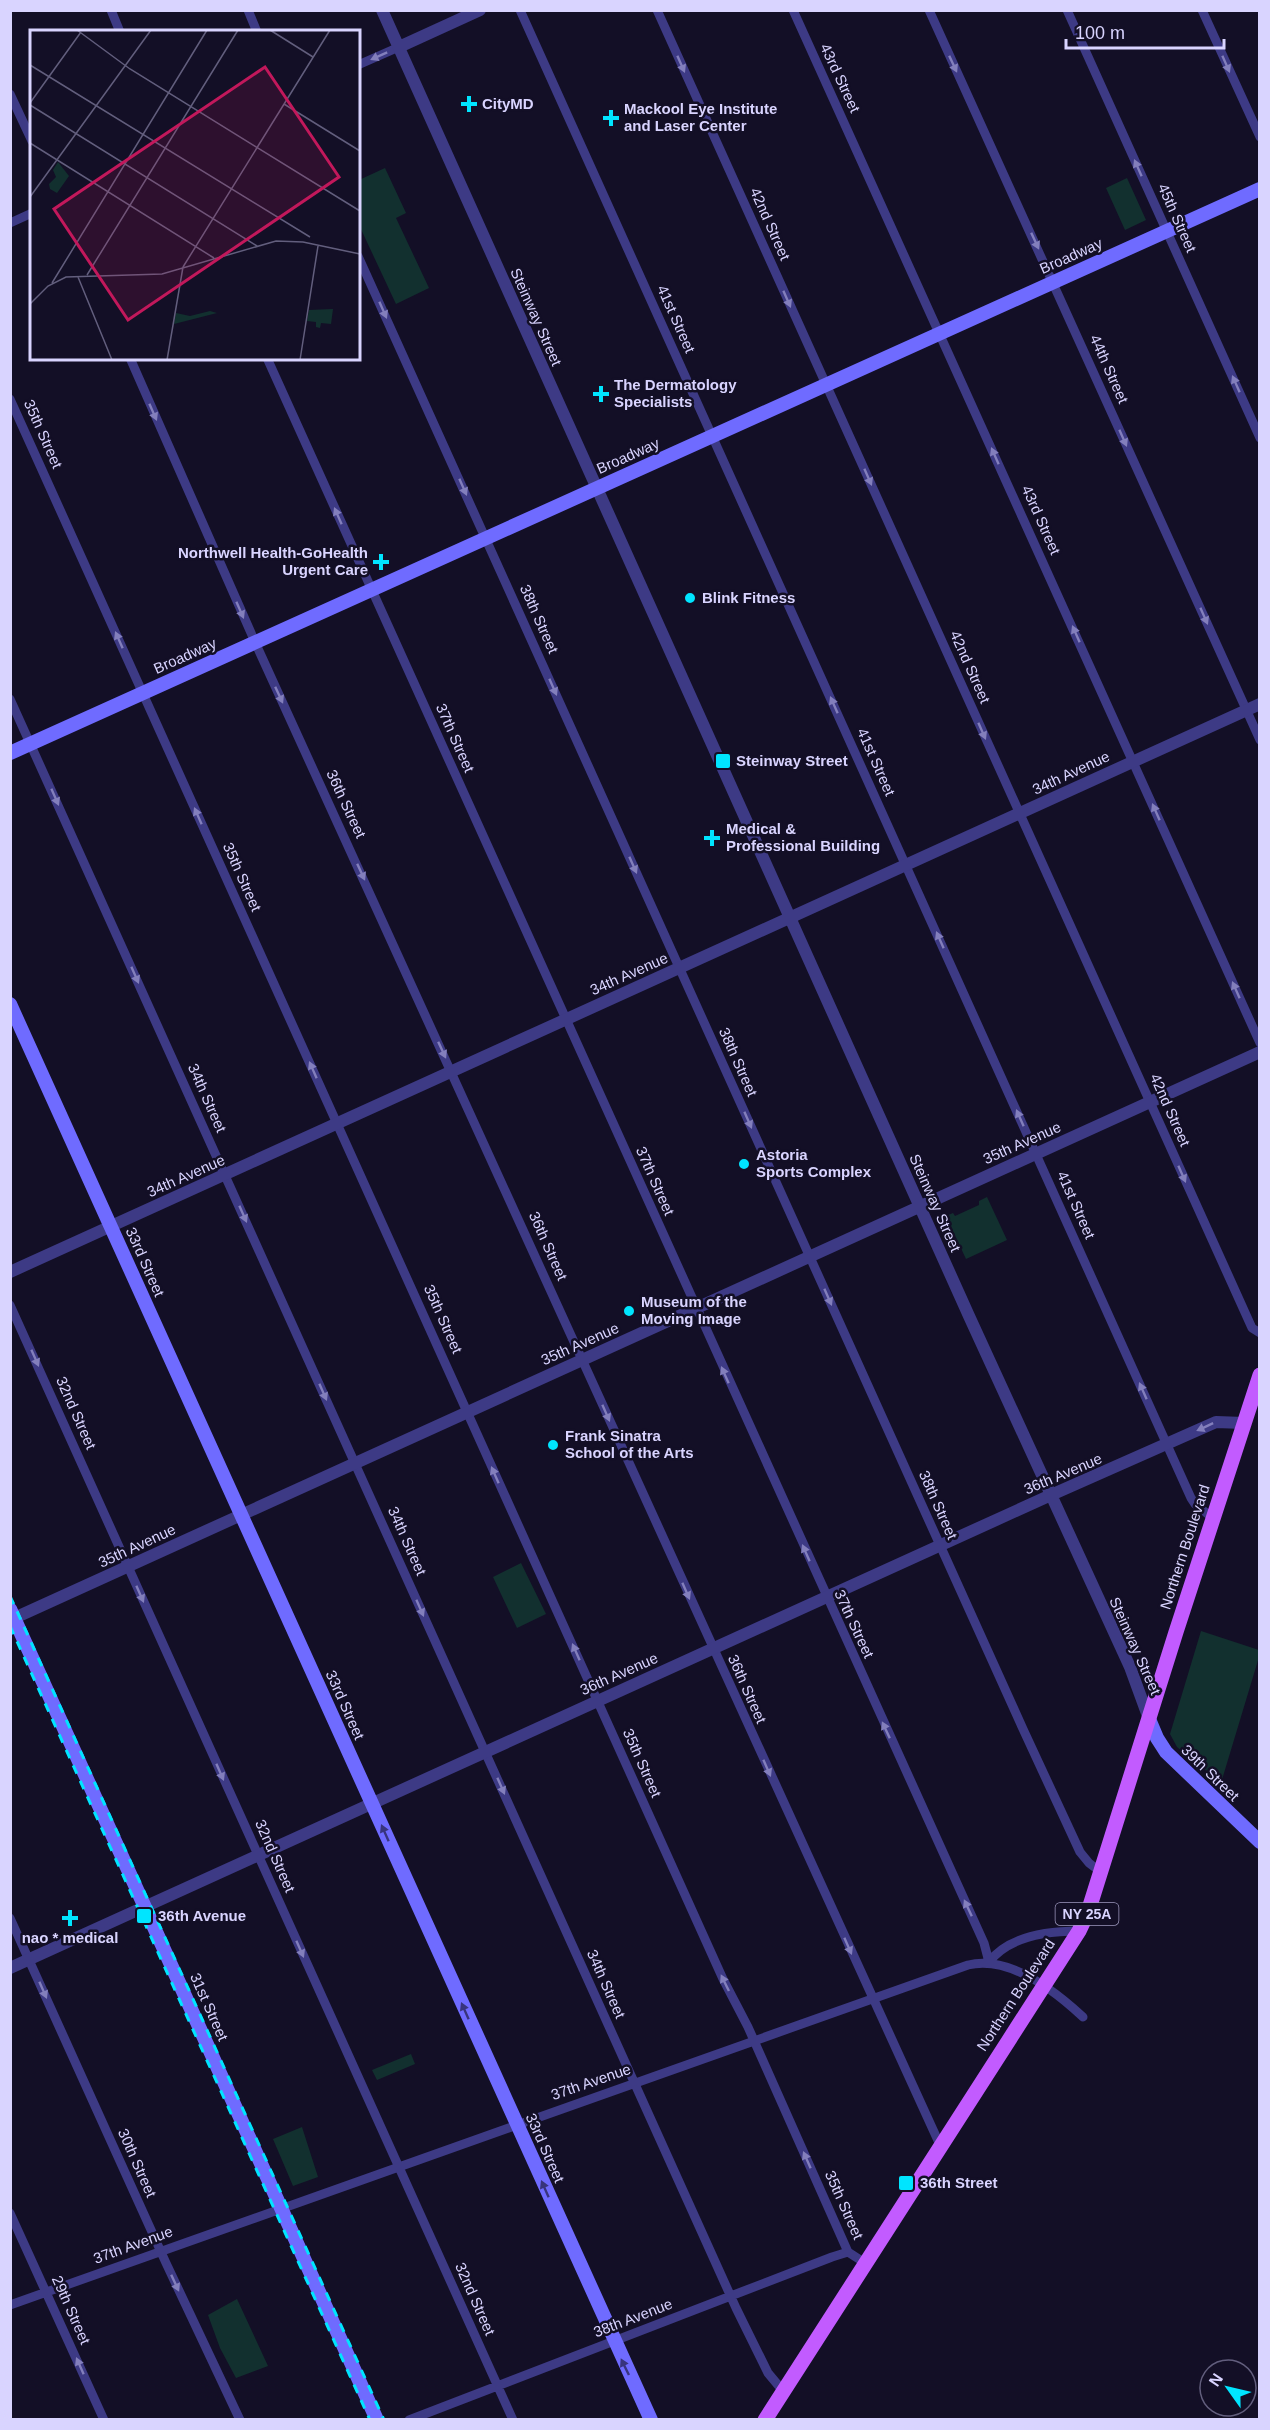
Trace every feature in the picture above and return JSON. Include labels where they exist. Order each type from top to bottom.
[{"type":"main road","name":"Broadway","points":[[10,753],[1260,189]]},
{"type":"main road","name":"33rd Street","points":[[10,1004],[651,2420]]},
{"type":"main road","name":"Northern Boulevard","points":[[765,2420],[1079,1930],[1088,1912],[1260,1376]]},
{"type":"main road","name":"31st Street","points":[[12,1615],[146,1906],[377,2420]]},
{"type":"main road","name":"39th Street","points":[[1149,1719],[1166,1752],[1260,1842]]},
{"type":"street","points":[[111,10],[119,30]]},
{"type":"street","points":[[248,10],[256,30]]},
{"type":"street","name":"Steinway Street","points":[[382,10],[1130,1667],[1149,1719]]},
{"type":"street","points":[[360,64],[480,10]]},
{"type":"street","name":"41st Street","points":[[520,10],[1191,1498],[1214,1519]]},
{"type":"street","name":"42nd Street","points":[[657,10],[1252,1328],[1260,1333]]},
{"type":"street","name":"43rd Street","points":[[793,10],[1260,1043]]},
{"type":"street","name":"44th Street","points":[[929,10],[1260,740]]},
{"type":"street","name":"45th Street","points":[[1067,10],[1260,438]]},
{"type":"street","points":[[1202,10],[1260,137]]},
{"type":"street","points":[[10,94],[30,137]]},
{"type":"street","points":[[10,223],[30,214]]},
{"type":"street","name":"38th Street","points":[[360,260],[939,1545],[1080,1852],[1102,1873]]},
{"type":"street","name":"36th Street","points":[[131,360],[255,642],[940,2145]]},
{"type":"street","name":"37th Street","points":[[268,360],[825,1597],[984,1943],[989,1962]]},
{"type":"street","name":"35th Street","points":[[10,399],[848,2252]]},
{"type":"street","name":"34th Street","points":[[10,699],[731,2296],[768,2373],[783,2391]]},
{"type":"street","name":"34th Avenue","points":[[10,1272],[1260,704]]},
{"type":"street","name":"35th Avenue","points":[[12,1615],[128,1566],[1260,1052]]},
{"type":"street","name":"32nd Street","points":[[10,1305],[513,2420]]},
{"type":"street","name":"36th Avenue","points":[[10,1968],[1051,1494],[1216,1422],[1244,1423]]},
{"type":"street","name":"30th Street","points":[[10,1918],[160,2251],[240,2420]]},
{"type":"street","name":"37th Avenue","points":[[10,2305],[872,1998],[968,1965],[989,1962],[1005,1946],[1052,1931],[1079,1930]]},
{"type":"street","points":[[989,1962],[1012,1969],[1059,1995],[1083,2017]]},
{"type":"street","name":"29th Street","points":[[10,2213],[104,2420]]},
{"type":"street","points":[[848,2252],[865,2263]]},
{"type":"street","name":"38th Avenue","points":[[409,2420],[848,2252]]},
{"type":"green space","points":[[385,168],[406,213],[396,218],[429,288],[396,304],[360,227],[360,180]]},
{"type":"green space","points":[[1127,178],[1146,220],[1125,230],[1106,188]]},
{"type":"green space","points":[[987,1197],[1007,1240],[966,1259],[946,1216],[953,1213],[955,1216],[979,1205],[979,1201]]},
{"type":"green space","points":[[521,1563],[546,1614],[517,1628],[493,1577]]},
{"type":"green space","points":[[1201,1631],[1259,1650],[1259,1657],[1221,1783],[1177,1747],[1170,1734]]},
{"type":"green space","points":[[411,2054],[415,2064],[377,2080],[372,2070]]},
{"type":"green space","points":[[302,2127],[318,2177],[293,2186],[273,2139]]},
{"type":"green space","points":[[237,2299],[268,2366],[236,2378],[220,2348],[208,2315]]},
{"type":"railway","points":[[10,1596],[384,2420]]},
{"type":"railway","points":[[10,1626],[370,2420]]},
{"type":"place","name":"CityMD","points":[[469,104]]},
{"type":"place","name":"Mackool Eye Institute and Laser Center","points":[[611,118]]},
{"type":"place","name":"The Dermatology Specialists","points":[[601,394]]},
{"type":"place","name":"Northwell Health-GoHealth Urgent Care","points":[[381,562]]},
{"type":"place","name":"Blink Fitness","points":[[690,598]]},
{"type":"place","name":"Steinway Street","points":[[723,761]]},
{"type":"place","name":"Medical & Professional Building","points":[[712,838]]},
{"type":"place","name":"Astoria Sports Complex","points":[[744,1164]]},
{"type":"place","name":"Museum of the Moving Image","points":[[629,1311]]},
{"type":"place","name":"Frank Sinatra School of the Arts","points":[[553,1445]]},
{"type":"place","name":"36th Avenue","points":[[144,1916]]},
{"type":"place","name":"nao * medical","points":[[70,1918]]},
{"type":"place","name":"36th Street","points":[[906,2183]]}]
